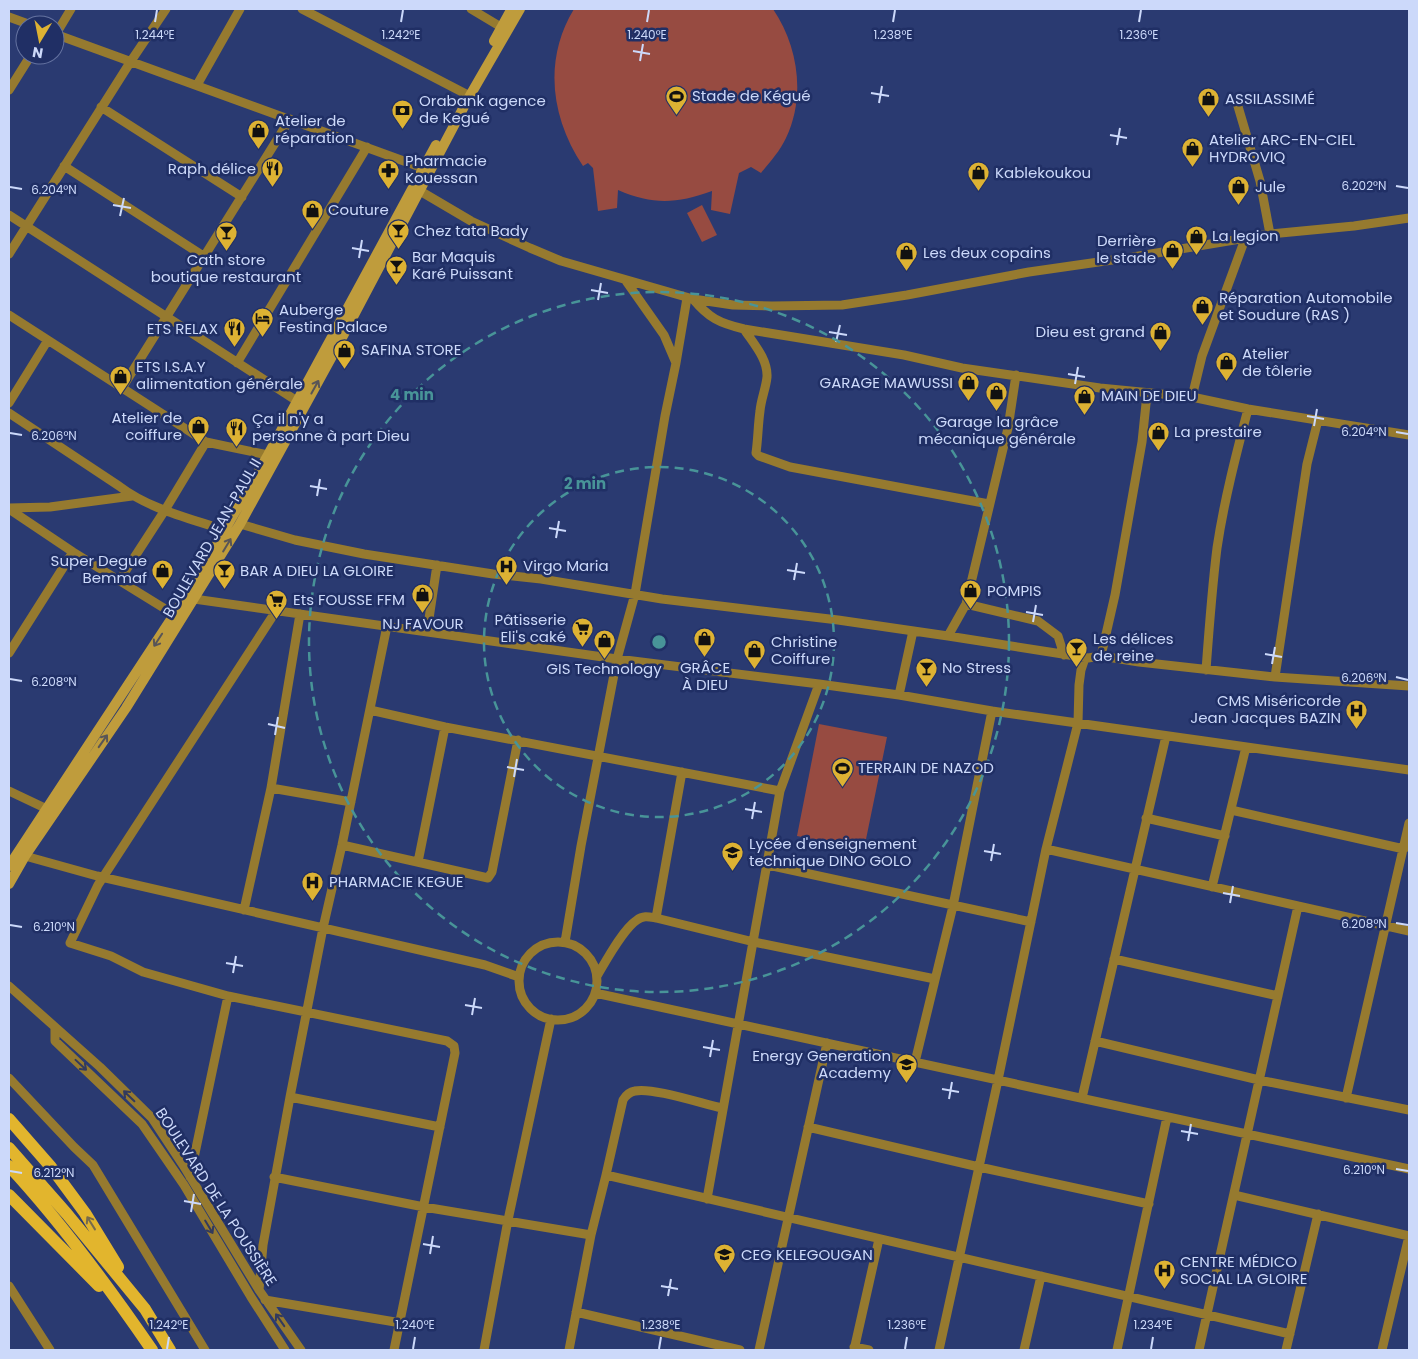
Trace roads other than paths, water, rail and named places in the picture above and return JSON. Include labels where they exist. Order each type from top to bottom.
[{"type":"main road","name":"BOULEVARD JEAN-PAUL II","points":[[9,866],[22,854],[126,708],[191,597],[240,524],[336,349],[416,189],[423,168],[512,9]]},
{"type":"main road","name":"BOULEVARD JEAN-PAUL II","points":[[9,884],[22,854],[47,809],[175,614],[191,597],[224,530],[268,455],[416,189],[520,9]]},
{"type":"main road","points":[[9,1119],[51,1167],[85,1213],[170,1350]]},
{"type":"main road","points":[[9,1148],[22,1172],[152,1350]]},
{"type":"main road","points":[[9,1166],[22,1172],[145,1309]]},
{"type":"main road","points":[[9,1195],[130,1318]]},
{"type":"street","points":[[9,254],[166,9]]},
{"type":"street","points":[[197,86],[240,9]]},
{"type":"street","points":[[302,9],[466,94]]},
{"type":"street","points":[[471,9],[501,27]]},
{"type":"street","points":[[65,38],[423,168]]},
{"type":"street","points":[[9,90],[25,65]]},
{"type":"street","points":[[1237,103],[1260,181],[1270,234]]},
{"type":"street","points":[[102,107],[242,197]]},
{"type":"street","points":[[122,388],[290,119]]},
{"type":"street","points":[[237,363],[367,147]]},
{"type":"street","points":[[64,166],[205,257]]},
{"type":"street","points":[[416,189],[471,221],[530,248],[561,261],[626,281],[690,298],[733,305],[800,307],[842,305],[907,295],[1029,272],[1270,234],[1354,226],[1409,218]]},
{"type":"street","points":[[9,215],[297,401]]},
{"type":"street","points":[[1192,397],[1202,356],[1245,239]]},
{"type":"street","points":[[626,281],[664,335],[676,363]]},
{"type":"street","points":[[690,298],[706,314],[728,325],[744,329],[904,355],[962,368],[1147,394],[1192,397],[1248,409],[1409,435]]},
{"type":"street","points":[[565,942],[580,846],[617,659],[635,594],[665,416],[690,298]]},
{"type":"street","points":[[9,315],[206,442],[268,455]]},
{"type":"street","points":[[744,329],[758,350],[766,368],[767,376],[757,436],[756,453],[759,456],[790,467],[990,504]]},
{"type":"street","points":[[9,403],[48,340]]},
{"type":"street","points":[[948,636],[966,604],[1008,428],[1016,375]]},
{"type":"street","points":[[1101,656],[1115,596],[1142,442],[1147,394]]},
{"type":"street","points":[[1206,670],[1218,546],[1232,470],[1248,409]]},
{"type":"street","points":[[9,413],[132,496],[165,510],[224,530]]},
{"type":"street","points":[[1275,677],[1307,464],[1318,420]]},
{"type":"street","points":[[119,581],[206,442]]},
{"type":"street","points":[[9,508],[50,508],[132,496]]},
{"type":"street","points":[[9,508],[73,552],[175,614]]},
{"type":"street","points":[[240,524],[331,548],[493,574],[541,578],[662,599],[838,620],[1086,658],[1101,656],[1275,677],[1409,686]]},
{"type":"street","points":[[9,653],[73,552]]},
{"type":"street","points":[[426,632],[437,565]]},
{"type":"street","points":[[191,597],[276,611],[617,659],[899,695],[992,711],[1409,770]]},
{"type":"street","points":[[966,604],[1038,621],[1058,636],[1064,654]]},
{"type":"street","points":[[276,611],[104,877],[70,943],[111,956],[143,972],[228,996],[447,1041],[454,1046],[455,1053],[394,1350]]},
{"type":"street","points":[[244,910],[271,788],[300,614]]},
{"type":"street","points":[[250,1296],[259,1290],[259,1269],[274,1177],[323,928],[387,626]]},
{"type":"street","points":[[899,695],[913,631]]},
{"type":"street","points":[[939,1350],[1046,849],[1078,723],[1079,685],[1081,670],[1086,658]]},
{"type":"street","points":[[707,1199],[780,791],[819,684]]},
{"type":"street","points":[[370,710],[445,727],[780,791]]},
{"type":"street","points":[[915,1062],[953,906],[992,711]]},
{"type":"street","points":[[418,862],[445,727]]},
{"type":"street","points":[[1082,1098],[1166,736]]},
{"type":"street","points":[[342,845],[465,874],[490,877],[518,740]]},
{"type":"street","points":[[1212,887],[1246,747]]},
{"type":"street","points":[[656,918],[682,772]]},
{"type":"street","points":[[271,788],[351,802]]},
{"type":"street","points":[[9,791],[47,809]]},
{"type":"street","points":[[1231,810],[1404,849]]},
{"type":"street","points":[[1146,818],[1225,836]]},
{"type":"street","points":[[1346,1098],[1409,823]]},
{"type":"street","points":[[1046,849],[1409,931]]},
{"type":"street","points":[[22,854],[104,877],[485,965],[519,977]]},
{"type":"street","points":[[768,865],[1031,922]]},
{"type":"street","points":[[1200,1350],[1298,906]]},
{"type":"street","points":[[597,976],[628,928],[637,919],[646,916],[754,942],[935,979]]},
{"type":"street","points":[[552,942],[565,942],[576,946],[586,954],[593,964],[597,976],[595,993],[590,1003],[583,1011],[573,1017],[562,1020],[540,1016],[530,1009],[523,1000],[519,989],[521,965],[528,954],[539,946],[552,942]]},
{"type":"street","points":[[1114,959],[1278,996]]},
{"type":"street","name":"BOULEVARD DE LA POUSSIÈRE","points":[[9,986],[100,1067],[152,1118],[265,1300],[301,1350]]},
{"type":"street","points":[[595,993],[1409,1169]]},
{"type":"street","points":[[190,1177],[228,996]]},
{"type":"street","points":[[484,1350],[508,1220],[551,1019]]},
{"type":"street","name":"BOULEVARD DE LA POUSSIÈRE","points":[[54,1027],[55,1041],[142,1124],[184,1185],[250,1296],[285,1350]]},
{"type":"street","points":[[1095,1041],[1260,1080],[1409,1110]]},
{"type":"street","points":[[759,1350],[827,1043]]},
{"type":"street","points":[[9,1078],[93,1165],[205,1350]]},
{"type":"street","points":[[569,1350],[591,1234],[622,1100],[627,1093],[635,1090],[649,1091],[722,1108]]},
{"type":"street","points":[[290,1097],[440,1127]]},
{"type":"street","points":[[1117,1350],[1167,1117]]},
{"type":"street","points":[[808,1127],[978,1167],[1149,1204]]},
{"type":"street","points":[[606,1175],[1290,1334]]},
{"type":"street","points":[[274,1177],[424,1207],[591,1234]]},
{"type":"street","points":[[1234,1195],[1409,1236],[1382,1350]]},
{"type":"street","points":[[1286,1350],[1318,1214]]},
{"type":"street","points":[[869,1350],[854,1349],[879,1238]]},
{"type":"street","points":[[1024,1350],[1041,1276]]},
{"type":"street","points":[[9,1286],[50,1350]]},
{"type":"street","points":[[265,1300],[401,1323]]},
{"type":"street","points":[[576,1312],[740,1350]]},
{"type":"place","name":"Stade de Kégué","points":[[676,115]]},
{"type":"place","name":"ASSILASSIMÉ","points":[[1209,118]]},
{"type":"place","name":"Orabank agence de Kegué","points":[[403,129]]},
{"type":"place","name":"Atelier de réparation","points":[[259,149]]},
{"type":"place","name":"Atelier ARC-EN-CIEL HYDROVIQ","points":[[1193,168]]},
{"type":"place","name":"Raph délice","points":[[272,188]]},
{"type":"place","name":"Pharmacie Kouessan","points":[[389,189]]},
{"type":"place","name":"Kablekoukou","points":[[979,192]]},
{"type":"place","name":"Jule","points":[[1239,206]]},
{"type":"place","name":"Couture","points":[[312,229]]},
{"type":"place","name":"Chez tata Bady","points":[[398,250]]},
{"type":"place","name":"Cath store boutique restaurant","points":[[226,251]]},
{"type":"place","name":"La legion","points":[[1196,255]]},
{"type":"place","name":"Derrière le stade","points":[[1172,269]]},
{"type":"place","name":"Les deux copains","points":[[907,272]]},
{"type":"place","name":"Bar Maquis Karé Puissant","points":[[396,285]]},
{"type":"place","name":"Réparation Automobile et Soudure (RAS )","points":[[1203,326]]},
{"type":"place","name":"Auberge Festina Palace","points":[[263,338]]},
{"type":"place","name":"ETS RELAX","points":[[234,348]]},
{"type":"place","name":"Dieu est grand","points":[[1161,351]]},
{"type":"place","name":"SAFINA STORE","points":[[345,369]]},
{"type":"place","name":"Atelier de tôlerie","points":[[1226,382]]},
{"type":"place","name":"ETS I.S.A.Y alimentation générale","points":[[120,395]]},
{"type":"place","name":"GARAGE MAWUSSI","points":[[969,402]]},
{"type":"place","name":"Garage la grâce mécanique générale","points":[[997,412]]},
{"type":"place","name":"MAIN DE DIEU","points":[[1085,415]]},
{"type":"place","name":"Atelier de coiffure","points":[[198,446]]},
{"type":"place","name":"Ça il n'y a personne à part Dieu","points":[[236,447]]},
{"type":"place","name":"La prestaire","points":[[1158,451]]},
{"type":"place","name":"Virgo Maria","points":[[507,585]]},
{"type":"place","name":"Super Degue Bemmaf","points":[[163,589]]},
{"type":"place","name":"BAR A DIEU LA GLOIRE","points":[[224,590]]},
{"type":"place","name":"POMPIS","points":[[971,610]]},
{"type":"place","name":"NJ FAVOUR","points":[[423,614]]},
{"type":"place","name":"Ets FOUSSE FFM","points":[[277,619]]},
{"type":"place","name":"Pâtisserie Eli's caké","points":[[582,648]]},
{"type":"place","name":"GRÂCE À DIEU","points":[[705,658]]},
{"type":"place","name":"GIS Technology","points":[[604,660]]},
{"type":"place","name":"Les délices de reine","points":[[1077,667]]},
{"type":"place","name":"Christine Coiffure","points":[[755,670]]},
{"type":"place","name":"No Stress","points":[[926,687]]},
{"type":"place","name":"CMS Miséricorde Jean Jacques BAZIN","points":[[1357,729]]},
{"type":"place","name":"TERRAIN DE NAZOD","points":[[842,787]]},
{"type":"place","name":"Lycée d'enseignement technique DINO GOLO","points":[[733,872]]},
{"type":"place","name":"PHARMACIE KEGUE","points":[[313,901]]},
{"type":"place","name":"Energy Generation Academy","points":[[907,1084]]},
{"type":"place","name":"CEG KELEGOUGAN","points":[[725,1274]]},
{"type":"place","name":"CENTRE MÉDICO SOCIAL LA GLOIRE","points":[[1164,1290]]}]
